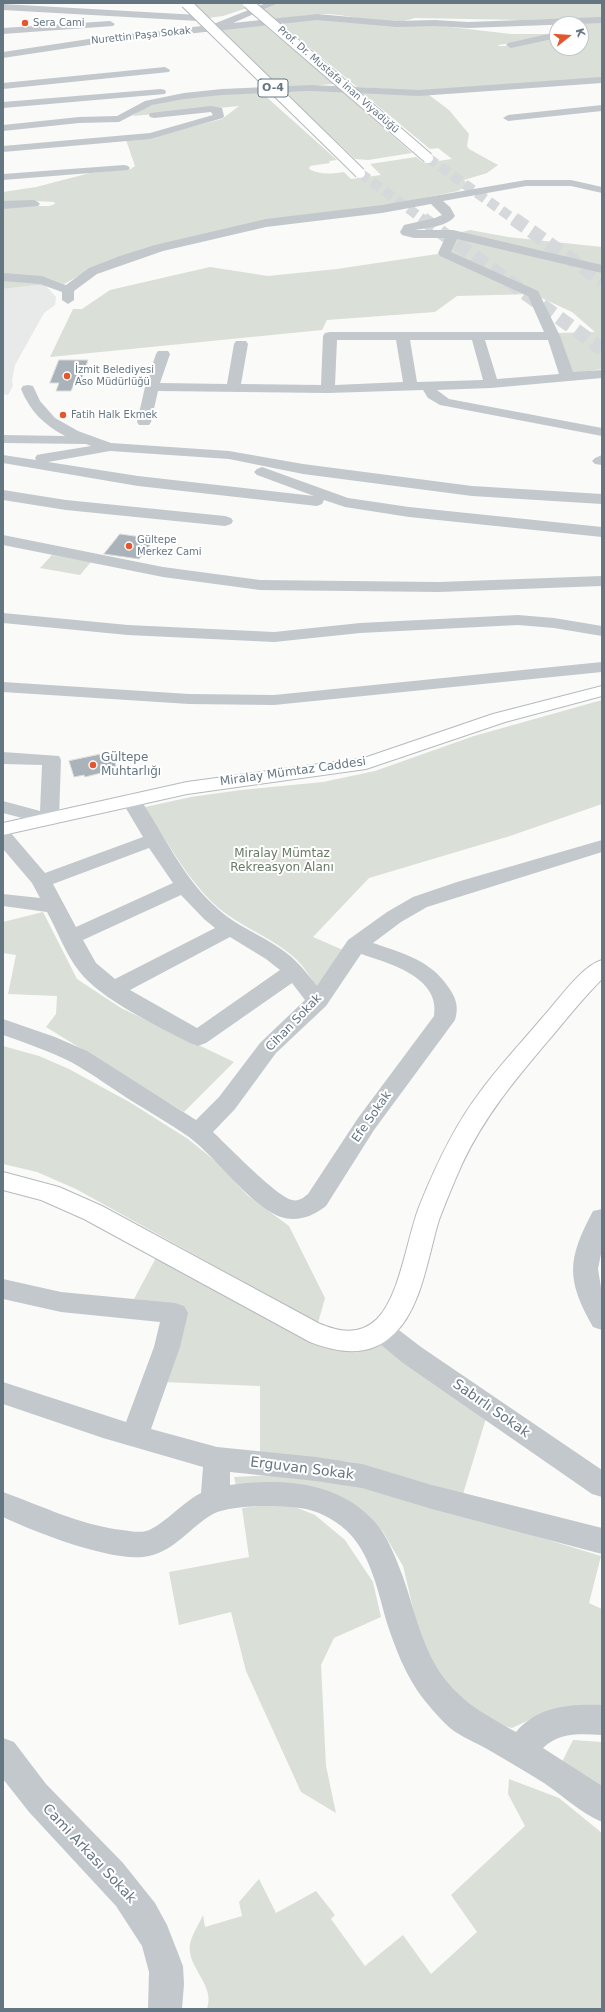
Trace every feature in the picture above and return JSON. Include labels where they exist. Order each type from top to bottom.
[{"type":"main road","name":"O-4","points":[[186,3],[360,173]]},
{"type":"main road","name":"Prof. Dr. Mustafa İnan Viyadüğü","points":[[248,3],[428,158]]},
{"type":"main road","name":"Miralay Mümtaz Caddesi","points":[[3,829],[217,782],[366,763],[499,718],[601,692]]},
{"type":"main road","points":[[3,1181],[39,1188],[63,1197],[187,1261],[249,1298],[320,1334],[349,1342],[368,1338],[382,1331],[396,1315],[404,1298],[432,1207],[464,1137],[483,1106],[523,1054],[578,991],[602,967]]},
{"type":"street","name":"Nurettin Paşa Sokak","points":[[3,55],[68,45],[213,28],[274,3]]},
{"type":"street","points":[[3,9],[18,8],[233,19]]},
{"type":"street","points":[[213,28],[317,17],[396,24],[433,23],[477,25],[602,20]]},
{"type":"street","points":[[143,25],[233,19]]},
{"type":"street","points":[[433,23],[488,32],[549,34]]},
{"type":"street","points":[[3,31],[123,24]]},
{"type":"street","points":[[511,45],[549,36]]},
{"type":"street","points":[[33,39],[54,38],[68,45]]},
{"type":"street","points":[[3,86],[164,70]]},
{"type":"street","points":[[3,105],[156,92],[213,89],[354,89],[419,93],[602,80]]},
{"type":"street","points":[[22,84],[36,102]]},
{"type":"street","points":[[119,119],[142,105],[160,100],[195,94],[252,90]]},
{"type":"street","points":[[508,118],[602,108]]},
{"type":"street","points":[[3,128],[79,120],[119,119],[211,109],[218,110],[220,113],[219,116],[213,119],[154,135],[3,149]]},
{"type":"street","points":[[3,177],[124,168]]},
{"type":"street","points":[[3,277],[42,280],[68,295],[76,282],[93,271],[159,248],[275,221],[382,209],[516,185],[543,182],[571,183],[602,190]]},
{"type":"street","points":[[434,200],[446,210],[448,216],[439,221],[408,228],[406,232],[414,234],[453,234],[602,269]]},
{"type":"street","points":[[3,205],[34,204]]},
{"type":"street","points":[[453,234],[444,253],[533,294],[553,336],[568,378]]},
{"type":"street","points":[[402,335],[411,387]]},
{"type":"street","points":[[477,335],[491,384]]},
{"type":"street","points":[[328,390],[330,336],[553,336]]},
{"type":"street","points":[[233,388],[241,344]]},
{"type":"street","points":[[144,422],[152,387],[164,354]]},
{"type":"street","points":[[152,387],[328,390],[491,384],[602,375]]},
{"type":"street","points":[[428,387],[433,395],[445,402],[602,432]]},
{"type":"street","points":[[28,389],[32,401],[40,413],[46,418],[64,429],[92,442],[110,447],[206,453],[429,487],[602,499]]},
{"type":"street","points":[[3,439],[92,442]]},
{"type":"street","points":[[6,459],[68,455],[110,447]]},
{"type":"street","points":[[206,453],[345,502]]},
{"type":"street","points":[[6,459],[138,481],[316,501],[345,502],[409,512],[602,532]]},
{"type":"street","points":[[3,495],[66,505],[225,521]]},
{"type":"street","points":[[3,540],[168,572],[232,583],[260,585],[439,587],[602,581]]},
{"type":"street","points":[[3,618],[128,630],[268,637],[360,628],[518,620],[602,631]]},
{"type":"street","points":[[3,687],[189,699],[274,700],[602,667]]},
{"type":"street","points":[[3,758],[52,760],[49,819],[3,808]]},
{"type":"street","points":[[131,800],[183,886],[212,916],[230,929],[282,959],[294,971],[318,1001]]},
{"type":"street","points":[[3,836],[41,882],[87,968],[114,989],[198,1038],[294,971]]},
{"type":"street","points":[[41,882],[155,839]]},
{"type":"street","name":"Cihan Sokak","points":[[198,1132],[227,1102],[268,1048],[318,1001],[356,945],[394,917],[420,902],[486,880],[602,846]]},
{"type":"street","points":[[71,937],[183,886]]},
{"type":"street","points":[[3,900],[55,906]]},
{"type":"street","points":[[114,989],[230,929]]},
{"type":"street","name":"Efe Sokak","points":[[198,1132],[270,1198],[286,1209],[295,1210],[308,1208],[317,1200],[366,1124],[444,1020],[447,1012],[447,1004],[443,995],[433,980],[425,972],[399,960],[356,945]]},
{"type":"street","points":[[3,1027],[47,1042],[79,1057],[198,1132]]},
{"type":"street","points":[[602,1218],[588,1250],[584,1270],[586,1287],[593,1305],[602,1320]]},
{"type":"street","points":[[3,1289],[61,1302],[175,1313],[167,1347],[135,1435]]},
{"type":"street","name":"Sabırlı Sokak","points":[[382,1331],[412,1355],[602,1485]]},
{"type":"street","name":"Erguvan Sokak","points":[[3,1394],[43,1405],[103,1427],[217,1459],[316,1469],[362,1476],[432,1497],[602,1541]]},
{"type":"street","points":[[216,1500],[217,1459]]},
{"type":"street","points":[[3,1504],[60,1527],[130,1544],[145,1544],[156,1541],[204,1505],[216,1500],[270,1494],[297,1495],[318,1500],[337,1507],[356,1520],[378,1552],[389,1577],[406,1635],[427,1678],[462,1718],[565,1778],[602,1806]]},
{"type":"street","points":[[520,1752],[532,1736],[558,1721],[576,1719],[602,1720]]},
{"type":"street","name":"Cami Arkası Sokak","points":[[3,1753],[39,1800],[131,1897],[154,1934],[165,1962],[167,1987],[165,2009]]},
{"type":"shaded area","points":[[36,285],[46,286],[56,297],[55,305],[44,313],[15,365],[12,381],[13,386],[8,395],[3,394],[3,289]]},
{"type":"green space","points":[[194,3],[241,3],[247,8],[223,16],[209,18]]},
{"type":"green space","points":[[279,3],[602,3],[602,18],[589,18],[589,16],[549,16],[549,19],[522,20],[415,18],[393,22],[326,14],[274,20],[264,10]]},
{"type":"green space","points":[[307,19],[442,26],[511,34],[549,34],[513,43],[498,45],[512,46],[549,39],[549,56],[589,56],[589,23],[602,22],[602,79],[415,91],[357,87],[279,22]]},
{"type":"green space","points":[[263,24],[334,84],[280,88],[219,29]]},
{"type":"green space","points":[[341,90],[412,153],[368,160],[355,159],[283,92]]},
{"type":"green space","points":[[361,92],[429,95],[449,110],[469,134],[467,146],[469,149],[498,165],[487,173],[464,180],[466,182],[464,187],[458,191],[393,204],[288,217],[88,271],[64,284],[44,277],[3,275],[3,206],[49,206],[55,204],[54,202],[35,201],[3,203],[3,192],[36,187],[90,173],[131,169],[135,166],[126,140],[153,137],[222,119],[239,106],[133,116],[143,109],[157,103],[175,99],[213,95],[262,93],[337,160],[329,161],[330,163],[310,166],[309,169],[326,174],[344,172],[351,179],[381,175],[370,164],[416,157],[424,163],[452,159],[438,148],[430,149]]},
{"type":"green space","points":[[470,230],[508,237],[602,247],[602,369],[570,374],[556,333],[595,332],[572,312],[533,294],[457,296],[435,312],[327,320],[322,330],[50,357],[73,309],[82,309],[110,290],[210,267],[268,276],[337,269],[444,253],[453,234]]},
{"type":"green space","points":[[3,279],[29,280],[46,286],[36,285],[3,289]]},
{"type":"green space","points":[[52,555],[91,562],[80,575],[40,568]]},
{"type":"green space","name":"Miralay Mümtaz Rekreasyon Alanı","points":[[602,700],[602,804],[510,836],[369,878],[313,937],[343,950],[317,988],[303,966],[288,952],[234,919],[214,904],[185,870],[145,807],[191,797],[241,790],[323,782],[375,771],[474,736]]},
{"type":"green space","points":[[43,912],[77,979],[121,1008],[234,1062],[184,1112],[46,1027],[56,1014],[57,996],[8,994],[16,955],[3,953],[3,922]]},
{"type":"green space","points":[[3,1046],[39,1056],[69,1069],[131,1103],[188,1139],[219,1164],[247,1195],[289,1226],[325,1298],[318,1323],[76,1189],[37,1172],[3,1164]]},
{"type":"green space","points":[[158,1254],[317,1340],[382,1339],[487,1415],[463,1494],[351,1462],[260,1455],[260,1386],[163,1382],[185,1309],[134,1299]]},
{"type":"green space","points":[[313,1473],[348,1479],[601,1556],[589,1603],[602,1609],[602,1711],[546,1712],[512,1728],[491,1723],[462,1702],[437,1676],[419,1633],[403,1566],[383,1532],[361,1509],[340,1496],[236,1486],[234,1477]]},
{"type":"green space","points":[[285,1503],[315,1515],[345,1540],[373,1582],[381,1617],[334,1638],[321,1665],[326,1766],[336,1813],[301,1792],[246,1671],[231,1612],[179,1625],[169,1572],[249,1557],[242,1508]]},
{"type":"green space","points":[[573,1740],[602,1742],[602,1793],[562,1762]]},
{"type":"green space","points":[[509,1779],[559,1798],[602,1833],[602,2009],[207,2009],[209,2000],[208,1992],[192,1960],[190,1952],[192,1937],[203,1915],[205,1927],[242,1916],[239,1902],[259,1879],[276,1913],[316,1891],[335,1915],[331,1919],[365,1966],[403,1935],[431,1974],[477,1932],[451,1895],[525,1826],[508,1794]]},
{"type":"building","name":"İzmit Belediyesi Aso Müdürlüğü","points":[[59,360],[88,360],[80,384],[74,384],[71,391],[56,391],[59,383],[50,383]]},
{"type":"building","name":"Gültepe Merkez Cami","points":[[120,534],[155,539],[139,559],[104,554]]},
{"type":"building","name":"Gültepe Muhtarlığı","points":[[102,754],[102,756],[112,754],[117,769],[85,777],[84,775],[74,777],[69,761]]},
{"type":"tunnel","points":[[428,158],[515,220]]},
{"type":"tunnel","points":[[360,173],[424,220]]},
{"type":"tunnel","points":[[423,219],[602,349]]},
{"type":"tunnel","points":[[514,219],[602,281]]},
{"type":"place","name":"Sera Cami","points":[[25,23]]},
{"type":"place","name":"İzmit Belediyesi Aso Müdürlüğü","points":[[67,376]]},
{"type":"place","name":"Fatih Halk Ekmek","points":[[63,415]]},
{"type":"place","name":"Gültepe Merkez Cami","points":[[129,546]]},
{"type":"place","name":"Gültepe Muhtarlığı","points":[[93,765]]}]
